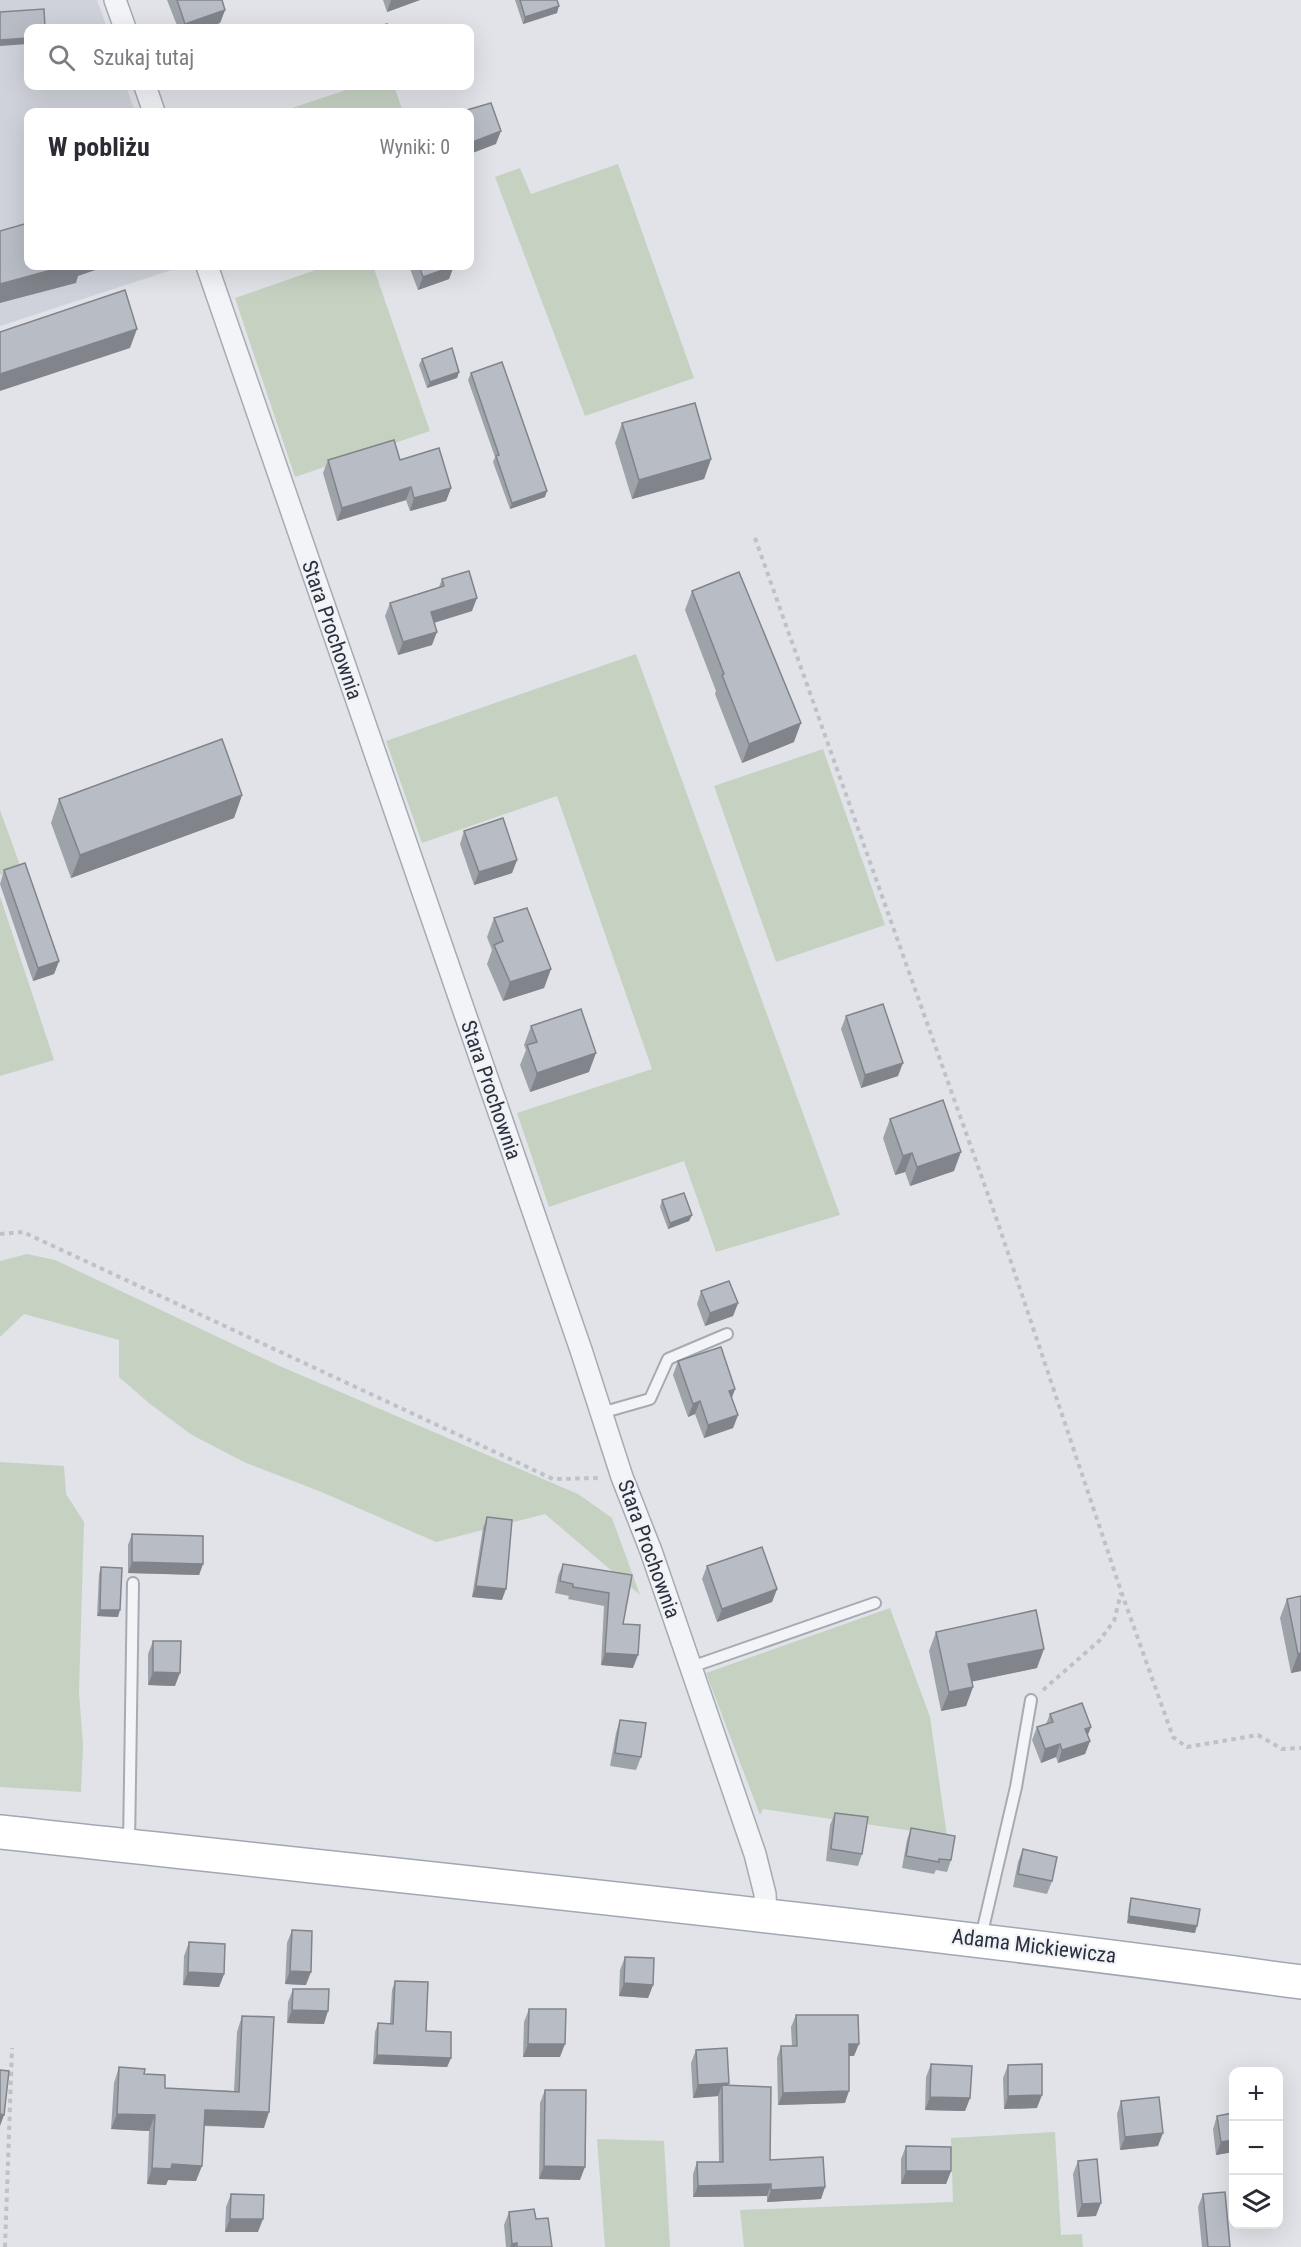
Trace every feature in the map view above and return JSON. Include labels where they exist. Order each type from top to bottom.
[{"type":"main road","name":"Adama Mickiewicza","points":[[0,1832],[981,1940],[1301,1982]]},
{"type":"street","points":[[115,0],[124,24]]},
{"type":"street","points":[[146,90],[153,108]]},
{"type":"street","name":"Stara Prochownia","points":[[208,270],[622,1477],[651,1551],[755,1854],[765,1894],[766,1916]]},
{"type":"lane","points":[[601,1413],[650,1399],[668,1359],[727,1334]]},
{"type":"lane","points":[[129,1847],[133,1583]]},
{"type":"lane","points":[[691,1667],[875,1603]]},
{"type":"lane","points":[[981,1940],[1016,1787],[1031,1700]]},
{"type":"path","points":[[755,538],[998,1223],[1121,1591],[1173,1737],[1187,1747],[1258,1736],[1282,1749],[1301,1748]]},
{"type":"path","points":[[0,1234],[24,1232],[553,1479],[622,1477]]},
{"type":"path","points":[[1031,1700],[1099,1641],[1114,1621],[1121,1591]]},
{"type":"path","points":[[5,2247],[12,2048]]},
{"type":"shaded area","points":[[0,0],[97,0],[106,24],[24,24],[24,90],[127,90],[134,108],[24,108],[24,270],[172,270],[0,326]]},
{"type":"green space","points":[[346,90],[395,90],[402,108],[292,108]]},
{"type":"green space","points":[[618,164],[694,378],[585,416],[495,177],[520,168],[531,194]]},
{"type":"green space","points":[[316,270],[374,270],[430,431],[295,477],[235,298]]},
{"type":"green space","points":[[636,654],[840,1215],[716,1252],[684,1161],[549,1207],[517,1113],[652,1069],[557,796],[422,843],[386,741]]},
{"type":"green space","points":[[823,749],[885,925],[776,962],[714,786]]},
{"type":"green space","points":[[0,810],[21,868],[0,875]]},
{"type":"green space","points":[[0,896],[54,1060],[0,1076]]},
{"type":"green space","points":[[27,1254],[55,1260],[275,1364],[578,1494],[612,1518],[640,1595],[545,1514],[436,1542],[319,1491],[246,1463],[192,1435],[150,1404],[119,1377],[119,1340],[24,1314],[0,1337],[0,1261]]},
{"type":"green space","points":[[0,1462],[64,1466],[66,1494],[84,1522],[79,1692],[83,1746],[81,1792],[0,1787]]},
{"type":"green space","points":[[890,1608],[930,1717],[947,1836],[763,1809],[760,1815],[706,1673]]},
{"type":"green space","points":[[1055,2132],[1061,2235],[1082,2234],[1083,2247],[744,2247],[740,2210],[953,2202],[951,2138]]},
{"type":"green space","points":[[597,2139],[664,2141],[670,2247],[605,2247]]},
{"type":"building","points":[[177,0],[222,0],[225,10],[185,24]]},
{"type":"building","points":[[520,0],[557,0],[559,6],[525,17]]},
{"type":"building","points":[[44,9],[45,24],[24,24],[24,38],[0,40],[0,12]]},
{"type":"building","points":[[491,103],[501,131],[474,141],[474,108]]},
{"type":"building","points":[[24,224],[24,270],[51,270],[0,284],[0,231]]},
{"type":"building","points":[[420,270],[443,270],[423,277]]},
{"type":"building","points":[[125,290],[137,329],[0,374],[0,332]]},
{"type":"building","points":[[452,348],[459,372],[430,382],[422,359]]},
{"type":"building","points":[[502,362],[547,491],[512,503],[496,456],[499,455],[471,373]]},
{"type":"building","points":[[695,403],[711,459],[639,480],[622,423]]},
{"type":"building","points":[[394,440],[400,460],[439,448],[451,488],[414,498],[411,487],[342,508],[328,460]]},
{"type":"building","points":[[469,571],[477,598],[431,612],[437,632],[403,642],[390,603],[444,586],[442,579]]},
{"type":"building","points":[[739,572],[801,723],[749,744],[692,591]]},
{"type":"building","points":[[222,739],[242,795],[80,855],[59,799]]},
{"type":"building","points":[[503,818],[517,860],[479,872],[464,831]]},
{"type":"building","points":[[25,863],[59,961],[38,968],[4,870]]},
{"type":"building","points":[[527,908],[551,969],[510,982],[494,945],[503,941],[494,918]]},
{"type":"building","points":[[883,1004],[903,1063],[865,1075],[846,1016]]},
{"type":"building","points":[[581,1009],[596,1053],[537,1073],[527,1045],[537,1042],[531,1026]]},
{"type":"building","points":[[943,1100],[961,1152],[917,1167],[912,1153],[903,1156],[890,1119]]},
{"type":"building","points":[[684,1193],[692,1215],[670,1223],[662,1200]]},
{"type":"building","points":[[729,1281],[738,1303],[710,1313],[701,1291]]},
{"type":"building","points":[[721,1347],[735,1389],[729,1391],[738,1415],[708,1425],[700,1401],[693,1404],[678,1361]]},
{"type":"building","points":[[487,1517],[512,1520],[506,1589],[476,1586]]},
{"type":"building","points":[[132,1534],[203,1536],[203,1564],[132,1562]]},
{"type":"building","points":[[762,1547],[777,1589],[722,1609],[707,1566]]},
{"type":"building","points":[[563,1564],[632,1575],[623,1624],[640,1625],[638,1655],[605,1653],[609,1593],[573,1587],[573,1584],[560,1581]]},
{"type":"building","points":[[101,1567],[122,1568],[120,1610],[100,1610]]},
{"type":"building","points":[[1301,1596],[1301,1653],[1298,1654],[1287,1599]]},
{"type":"building","points":[[1036,1610],[1044,1649],[968,1664],[973,1687],[949,1692],[936,1632]]},
{"type":"building","points":[[153,1641],[181,1641],[180,1673],[153,1672]]},
{"type":"building","points":[[1082,1703],[1091,1727],[1085,1729],[1090,1741],[1062,1750],[1060,1744],[1045,1749],[1037,1727],[1053,1722],[1050,1714]]},
{"type":"building","points":[[620,1720],[646,1723],[641,1757],[615,1753]]},
{"type":"building","points":[[835,1813],[868,1817],[862,1854],[831,1849]]},
{"type":"building","points":[[911,1828],[955,1836],[951,1860],[939,1859],[939,1862],[906,1856]]},
{"type":"building","points":[[1023,1849],[1057,1857],[1052,1881],[1018,1874]]},
{"type":"building","points":[[1131,1898],[1200,1909],[1197,1926],[1129,1916]]},
{"type":"building","points":[[292,1930],[312,1931],[311,1972],[290,1971]]},
{"type":"building","points":[[189,1942],[225,1944],[224,1974],[188,1972]]},
{"type":"building","points":[[625,1957],[654,1958],[653,1985],[624,1983]]},
{"type":"building","points":[[395,1981],[428,1982],[426,2031],[451,2032],[451,2058],[377,2055],[378,2023],[393,2024]]},
{"type":"building","points":[[293,1989],[329,1989],[328,2011],[292,2010]]},
{"type":"building","points":[[529,2009],[566,2009],[565,2044],[528,2044]]},
{"type":"building","points":[[796,2015],[858,2015],[859,2044],[849,2044],[849,2091],[783,2093],[781,2046],[797,2046]]},
{"type":"building","points":[[242,2016],[274,2017],[269,2112],[205,2110],[202,2166],[172,2164],[171,2169],[152,2168],[155,2115],[117,2114],[119,2067],[145,2069],[144,2074],[165,2075],[165,2088],[239,2092]]},
{"type":"building","points":[[727,2048],[729,2083],[698,2085],[696,2050]]},
{"type":"building","points":[[931,2064],[972,2066],[970,2098],[930,2097]]},
{"type":"building","points":[[1042,2064],[1042,2095],[1008,2096],[1008,2065]]},
{"type":"building","points":[[0,2070],[9,2071],[4,2115],[0,2114]]},
{"type":"building","points":[[722,2085],[771,2087],[770,2160],[823,2157],[825,2187],[771,2190],[771,2184],[698,2186],[697,2162],[723,2162]]},
{"type":"building","points":[[545,2090],[586,2090],[585,2167],[544,2166]]},
{"type":"building","points":[[1159,2097],[1163,2133],[1125,2137],[1121,2101]]},
{"type":"building","points":[[1229,2114],[1229,2141],[1221,2142],[1217,2116]]},
{"type":"building","points":[[906,2146],[951,2147],[951,2171],[906,2171]]},
{"type":"building","points":[[1097,2159],[1101,2203],[1082,2204],[1078,2161]]},
{"type":"building","points":[[1225,2192],[1230,2247],[1208,2247],[1203,2194]]},
{"type":"building","points":[[231,2194],[264,2195],[263,2219],[230,2219]]},
{"type":"building","points":[[534,2209],[536,2219],[548,2218],[552,2247],[517,2247],[517,2243],[512,2244],[509,2212]]}]
